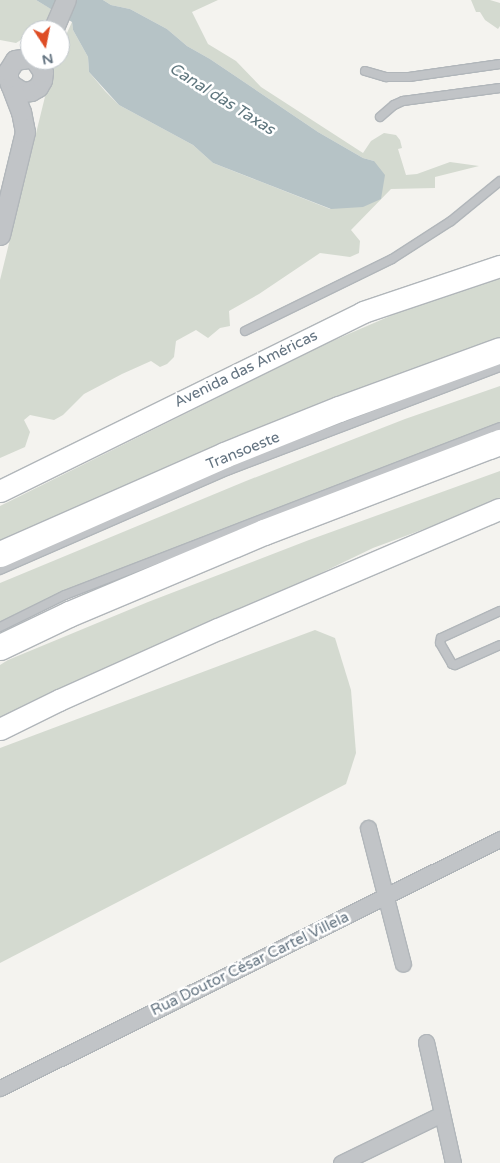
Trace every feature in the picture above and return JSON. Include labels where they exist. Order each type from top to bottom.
[{"type":"highway","points":[[0,554],[224,455],[495,360]]},
{"type":"highway","points":[[0,647],[69,614],[264,532],[500,442]]},
{"type":"main road","name":"Avenida das Américas","points":[[0,491],[363,312],[500,266]]},
{"type":"main road","points":[[0,729],[59,700],[218,628],[500,509]]},
{"type":"street","points":[[1,223],[25,132],[21,112],[6,78],[8,71],[20,63]]},
{"type":"street","points":[[6,78],[23,92],[31,91],[42,80],[35,70]]},
{"type":"street","points":[[368,828],[403,964]]},
{"type":"street","name":"Rua Doutor César Cartel Villela","points":[[0,1088],[500,839]]},
{"type":"street","points":[[426,1042],[453,1163]]},
{"type":"street","points":[[341,1163],[442,1114]]},
{"type":"lane","points":[[366,72],[386,77],[409,77],[500,64]]},
{"type":"lane","points":[[380,117],[394,105],[403,101],[500,88]]},
{"type":"lane","points":[[245,330],[392,259],[451,221],[500,181]]},
{"type":"lane","name":"Transoeste","points":[[0,570],[229,470],[495,360]]},
{"type":"lane","points":[[0,627],[74,592],[500,427]]},
{"type":"lane","points":[[500,611],[441,638],[440,642],[452,664],[455,665],[500,645]]},
{"type":"shaded area","points":[[0,0],[36,0],[51,9],[47,20],[20,20],[20,40],[16,43],[0,40]]},
{"type":"shaded area","points":[[103,0],[218,0],[192,12],[208,44],[236,61],[261,87],[363,153],[371,141],[384,133],[396,135],[400,140],[402,148],[398,149],[406,175],[417,174],[450,162],[479,166],[435,177],[435,188],[391,189],[351,230],[360,241],[359,253],[350,257],[320,253],[259,294],[229,311],[230,326],[220,328],[208,338],[196,330],[176,341],[174,357],[167,364],[160,367],[151,361],[122,374],[84,394],[63,415],[54,420],[30,415],[24,420],[30,432],[25,447],[0,458],[0,280],[52,70],[70,70],[70,26],[72,22],[73,30],[88,57],[89,72],[119,105],[193,145],[213,163],[330,209],[374,161],[363,158],[318,132],[210,59],[187,46],[167,29],[130,9],[111,5]]},
{"type":"shaded area","points":[[471,0],[490,0],[500,3],[500,26],[498,29],[485,20],[480,12],[476,12]]},
{"type":"shaded area","points":[[500,276],[500,346],[0,546],[0,506],[323,345],[404,310]]},
{"type":"shaded area","points":[[500,386],[500,423],[67,591],[0,624],[0,583],[246,481],[405,419]]},
{"type":"shaded area","points":[[500,471],[500,501],[373,548],[290,588],[0,717],[0,665],[8,660],[148,602],[309,540]]},
{"type":"shaded area","points":[[315,630],[335,638],[351,690],[356,753],[346,784],[0,963],[0,748]]},
{"type":"water","name":"Canal das Taxas","points":[[36,0],[103,0],[111,5],[130,9],[167,29],[187,46],[210,59],[318,132],[363,158],[374,161],[385,175],[381,199],[363,207],[331,209],[213,163],[193,145],[119,105],[89,72],[88,57],[73,30],[72,22]]}]
